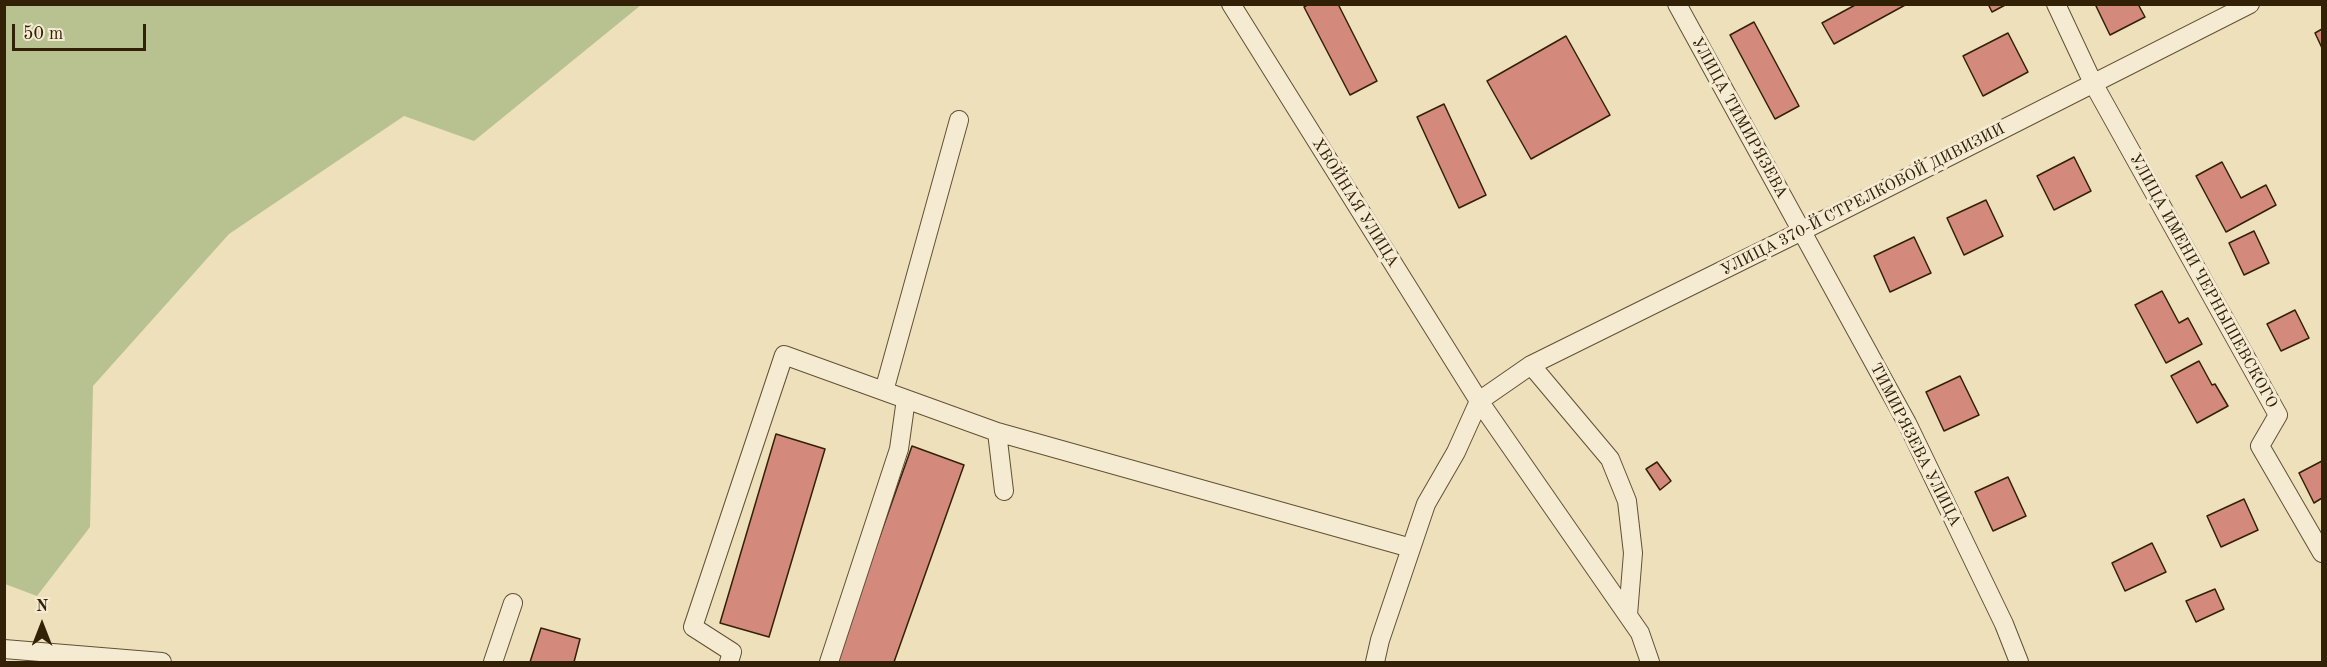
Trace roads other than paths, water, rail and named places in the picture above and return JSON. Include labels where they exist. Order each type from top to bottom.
[{"type":"street","name":"ХВОЙНАЯ УЛИЦА","points":[[1231,4],[1479,401],[1640,633],[1650,663]]},
{"type":"street","name":"УЛИЦА ТИМИРЯЗЕВА","points":[[1677,4],[1802,231]]},
{"type":"street","name":"УЛИЦА ИМЕНИ ЧЕРНЫШЕВСКОГО","points":[[2056,4],[2093,83],[2278,415],[2260,446],[2322,553]]},
{"type":"street","name":"УЛИЦА 370-Й СТРЕЛКОВОЙ ДИВИЗИИ","points":[[1479,401],[1531,365],[2181,41],[2250,4]]},
{"type":"street","points":[[884,391],[959,120]]},
{"type":"street","name":"ТИМИРЯЗЕВА УЛИЦА","points":[[1802,231],[1907,423],[2004,624],[2019,663]]},
{"type":"street","points":[[729,663],[732,652],[693,627],[784,356],[997,432],[1411,548]]},
{"type":"street","points":[[1531,365],[1610,459],[1627,501],[1633,552],[1628,615]]},
{"type":"street","points":[[829,663],[899,449],[906,399]]},
{"type":"street","points":[[1375,663],[1426,504],[1456,452],[1479,401]]},
{"type":"street","points":[[997,432],[1004,491]]},
{"type":"street","points":[[493,663],[513,603]]},
{"type":"street","points":[[4,649],[162,663]]}]
